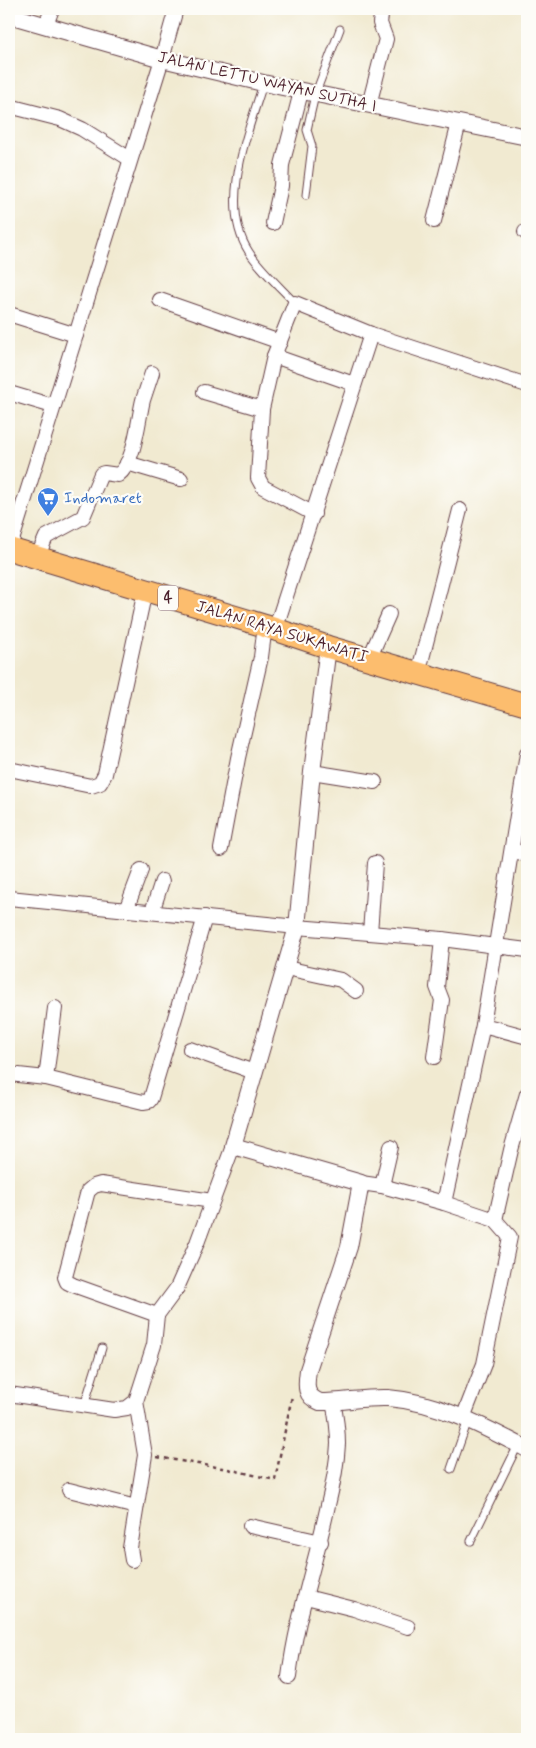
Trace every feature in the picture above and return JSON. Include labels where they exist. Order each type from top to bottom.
[{"type":"highway","name":"JALAN RAYA SUKAWATI","points":[[9,549],[328,647],[527,705]]},
{"type":"street","points":[[46,25],[52,9]]},
{"type":"street","points":[[9,549],[176,9]]},
{"type":"street","points":[[369,105],[386,39],[380,23],[382,9]]},
{"type":"street","name":"JALAN LETTU WAYAN SUTHA I","points":[[9,14],[162,59],[263,83],[527,137]]},
{"type":"street","points":[[273,223],[282,165],[308,93]]},
{"type":"street","points":[[9,106],[60,119],[82,129],[130,159]]},
{"type":"street","points":[[434,221],[458,123]]},
{"type":"street","points":[[160,300],[280,342]]},
{"type":"street","points":[[314,514],[262,487],[260,483],[262,409],[274,356],[295,303],[371,334],[527,385]]},
{"type":"street","points":[[9,314],[76,335]]},
{"type":"street","points":[[221,849],[238,758],[261,657],[270,628],[314,514],[371,334]]},
{"type":"street","points":[[274,356],[354,384]]},
{"type":"street","points":[[37,558],[46,537],[83,517],[100,475],[104,473],[118,475],[127,464],[139,427],[143,402],[152,374]]},
{"type":"street","points":[[204,392],[262,409]]},
{"type":"street","points":[[9,393],[53,406]]},
{"type":"street","points":[[127,464],[181,479]]},
{"type":"street","points":[[418,674],[460,510]]},
{"type":"street","points":[[9,769],[92,786],[100,783],[105,774],[145,591]]},
{"type":"street","points":[[369,659],[389,614]]},
{"type":"street","points":[[132,1560],[130,1548],[145,1455],[136,1401],[154,1344],[157,1315],[177,1288],[197,1243],[233,1146],[297,927],[312,772],[328,647]]},
{"type":"street","points":[[444,1203],[483,1025],[527,754]]},
{"type":"street","points":[[312,772],[375,782]]},
{"type":"street","points":[[512,850],[527,855]]},
{"type":"street","points":[[370,933],[374,863]]},
{"type":"street","points":[[126,910],[141,870]]},
{"type":"street","points":[[152,912],[162,882]]},
{"type":"street","points":[[9,898],[527,950]]},
{"type":"street","points":[[9,1074],[46,1078],[143,1102],[150,1100],[204,918]]},
{"type":"street","points":[[434,1057],[442,1000],[437,987],[442,940]]},
{"type":"street","points":[[286,968],[341,980],[356,990]]},
{"type":"street","points":[[46,1078],[55,1008]]},
{"type":"street","points":[[483,1025],[524,1036]]},
{"type":"street","points":[[190,1050],[254,1072]]},
{"type":"street","points":[[495,1220],[511,1150],[527,1094]]},
{"type":"street","points":[[233,1146],[361,1183],[382,1186],[444,1203],[495,1220],[508,1234],[510,1238],[484,1364],[465,1419]]},
{"type":"street","points":[[382,1186],[391,1147]]},
{"type":"street","points":[[361,1183],[349,1247],[308,1370],[306,1387],[308,1394],[313,1400],[320,1402],[388,1398],[437,1407],[523,1447]]},
{"type":"street","points":[[157,1315],[73,1285],[65,1277],[88,1191],[94,1186],[101,1184],[212,1201]]},
{"type":"street","points":[[9,1394],[114,1410],[127,1408],[136,1401]]},
{"type":"street","points":[[288,1677],[294,1642],[332,1487],[338,1445],[333,1402]]},
{"type":"street","points":[[70,1490],[136,1508]]},
{"type":"street","points":[[250,1526],[320,1542]]},
{"type":"street","points":[[306,1597],[354,1609],[408,1627]]},
{"type":"lane","points":[[306,195],[312,146],[307,130],[308,93],[340,28]]},
{"type":"lane","points":[[263,83],[236,181],[236,222],[240,235],[250,253],[295,303]]},
{"type":"lane","points":[[84,1406],[102,1348]]},
{"type":"lane","points":[[451,1469],[465,1419]]},
{"type":"lane","points":[[471,1541],[523,1447]]},
{"type":"path","points":[[145,1455],[228,1469],[274,1480],[292,1396],[308,1394]]},
{"type":"place","name":"Indomaret","points":[[48,517]]}]
